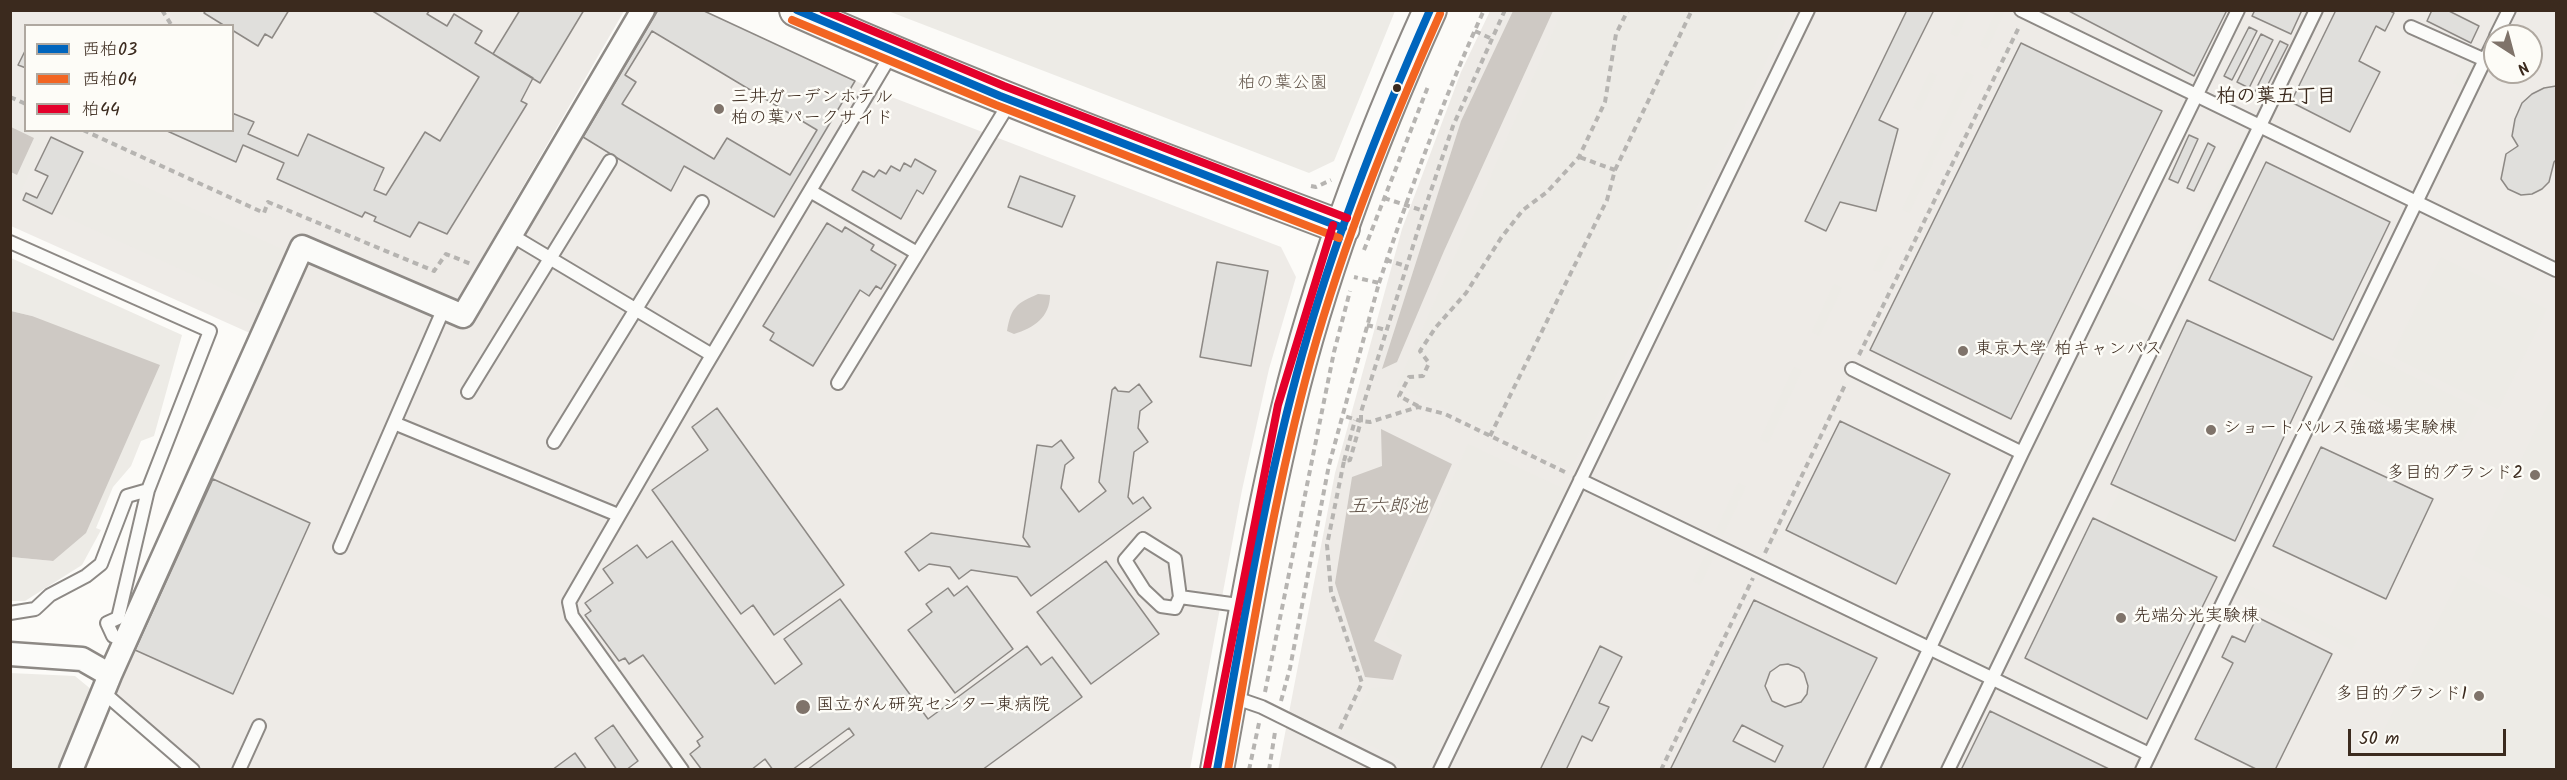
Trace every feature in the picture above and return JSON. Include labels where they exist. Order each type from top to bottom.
[{"type":"street","points":[[72,770],[106,683],[303,247],[463,316],[644,10]]},
{"type":"street","points":[[796,10],[892,53],[1011,101],[1343,228]]},
{"type":"street","points":[[1217,770],[1288,407],[1343,228],[1411,51],[1430,10]]},
{"type":"street","points":[[10,654],[82,659],[106,683]]},
{"type":"lane","points":[[1440,770],[1808,10]]},
{"type":"lane","points":[[1872,770],[2022,453],[2238,10]]},
{"type":"lane","points":[[1948,770],[2316,10]]},
{"type":"lane","points":[[2502,24],[2509,10]]},
{"type":"lane","points":[[2024,12],[2556,270]]},
{"type":"lane","points":[[2411,27],[2483,59]]},
{"type":"lane","points":[[682,770],[572,616],[569,602],[712,355],[892,53]]},
{"type":"lane","points":[[2142,770],[2483,64]]},
{"type":"lane","points":[[838,383],[1011,101]]},
{"type":"lane","points":[[468,392],[610,161]]},
{"type":"lane","points":[[810,191],[917,253]]},
{"type":"lane","points":[[554,442],[702,202]]},
{"type":"lane","points":[[511,235],[712,355]]},
{"type":"lane","points":[[10,242],[210,331],[148,490],[118,618],[107,623],[113,636],[125,641]]},
{"type":"lane","points":[[340,547],[351,509],[394,423],[444,308]]},
{"type":"lane","points":[[1852,369],[2022,453]]},
{"type":"lane","points":[[394,423],[618,515]]},
{"type":"lane","points":[[1580,480],[2149,754]]},
{"type":"lane","points":[[10,613],[35,609],[50,595],[86,576],[100,564],[128,496],[148,490]]},
{"type":"lane","points":[[1143,539],[1175,559],[1180,597],[1175,608],[1161,606],[1144,590],[1125,560],[1143,539]]},
{"type":"lane","points":[[1180,597],[1231,604],[1246,613]]},
{"type":"lane","points":[[106,683],[193,770]]},
{"type":"lane","points":[[1230,696],[1262,707],[1389,770]]},
{"type":"lane","points":[[239,770],[259,726]]},
{"type":"path","points":[[162,10],[171,24]]},
{"type":"path","points":[[1269,770],[1329,465],[1367,325],[1404,206],[1447,92],[1484,10]]},
{"type":"path","points":[[1344,461],[1350,460],[1361,421],[1361,412],[1386,330],[1453,126],[1505,10]]},
{"type":"path","points":[[1580,480],[1444,414],[1418,406],[1399,396],[1409,377],[1423,376],[1429,363],[1420,351],[1436,327],[1466,293],[1501,238],[1523,210],[1546,192],[1579,157],[1605,102],[1616,34],[1628,10]]},
{"type":"path","points":[[1490,436],[1607,200],[1615,170],[1692,10]]},
{"type":"path","points":[[1660,770],[2024,12]]},
{"type":"path","points":[[1475,31],[1492,39]]},
{"type":"path","points":[[1363,254],[1430,80]]},
{"type":"path","points":[[10,97],[24,103]]},
{"type":"path","points":[[87,132],[264,213],[268,202],[434,271],[446,254],[489,272]]},
{"type":"path","points":[[1579,157],[1615,170]]},
{"type":"path","points":[[1306,186],[1316,187],[1332,180],[1336,172]]},
{"type":"path","points":[[1384,198],[1424,211]]},
{"type":"path","points":[[1386,260],[1406,266]]},
{"type":"path","points":[[1249,770],[1334,352],[1358,266]]},
{"type":"path","points":[[1354,277],[1379,283]]},
{"type":"path","points":[[1367,325],[1386,330]]},
{"type":"path","points":[[1344,416],[1370,422],[1418,406]]},
{"type":"path","points":[[1334,741],[1362,683],[1331,591],[1327,545],[1355,420]]},
{"type":"shaded area","points":[[11,11],[624,11],[457,301],[296,237],[252,334],[11,226]]},
{"type":"shaded area","points":[[658,11],[702,11],[889,96],[1281,247],[1296,277],[1269,369],[1242,490],[1190,769],[181,769],[103,700],[303,258],[466,329]]},
{"type":"shaded area","name":"東京大学 柏キャンパス","points":[[1490,11],[2556,11],[2556,769],[1278,770],[1335,473],[1402,229],[1461,72]]},
{"type":"green space","points":[[1997,10],[2004,13],[1987,49],[1980,46]]},
{"type":"green space","points":[[170,11],[202,11],[197,18],[207,24],[179,24]]},
{"type":"green space","name":"柏の葉公園","points":[[888,11],[1395,11],[1334,161],[1309,173]]},
{"type":"green space","points":[[1562,11],[1790,11],[1571,469],[1397,386]]},
{"type":"green space","points":[[1961,11],[1969,11],[1957,37],[1950,34]]},
{"type":"green space","points":[[2467,57],[2479,63],[2465,90],[2453,83]]},
{"type":"green space","points":[[1930,72],[1937,75],[1920,111],[1913,108]]},
{"type":"green space","points":[[1966,72],[1974,75],[1909,213],[1902,210]]},
{"type":"green space","points":[[11,120],[24,126],[24,132],[36,132],[46,136],[17,199],[11,196]]},
{"type":"green space","points":[[2240,140],[2247,143],[2178,283],[2172,280]]},
{"type":"green space","points":[[82,158],[284,250],[259,305],[57,213]]},
{"type":"green space","points":[[1885,245],[1892,248],[1880,272],[1873,270]]},
{"type":"green space","points":[[2204,253],[2216,259],[2202,286],[2190,279]]},
{"type":"green space","points":[[2441,257],[2547,309],[2498,409],[2392,356]]},
{"type":"green space","points":[[11,258],[182,335],[154,436],[141,441],[131,466],[113,487],[96,528],[101,530],[82,565],[25,601],[11,601],[11,557],[53,561],[32,316],[11,311]]},
{"type":"green space","points":[[1834,284],[1842,288],[1819,336],[1812,332]]},
{"type":"green space","points":[[2108,291],[2160,316],[1989,670],[1938,645]]},
{"type":"green space","points":[[2175,315],[2183,319],[2112,467],[2103,463]]},
{"type":"green space","points":[[2360,351],[2479,408],[2462,442],[2344,386]]},
{"type":"green space","points":[[1794,367],[1802,370],[1768,443],[1760,440]]},
{"type":"green space","name":"多目的グランド2","points":[[2556,389],[2556,601],[2472,560]]},
{"type":"green space","points":[[1468,444],[1569,491],[1427,769],[1420,769],[1344,733],[1371,688],[1395,686],[1408,654],[1386,635]]},
{"type":"green space","points":[[1738,483],[1746,486],[1723,535],[1716,531]]},
{"type":"green space","points":[[2121,488],[2239,544],[2223,578],[2104,522]]},
{"type":"green space","points":[[1707,552],[1714,556],[1700,585],[1693,581]]},
{"type":"green space","name":"多目的グランド1","points":[[2461,575],[2556,622],[2556,769],[2365,769]]},
{"type":"green space","points":[[2240,581],[2357,638],[2352,650],[2234,592]]},
{"type":"green space","points":[[2023,664],[2141,720],[2133,740],[2015,682]]},
{"type":"green space","points":[[10,673],[75,676],[92,690],[60,769],[11,769]]},
{"type":"water","points":[[1513,11],[1553,11],[1444,251],[1397,362],[1382,369],[1461,121]]},
{"type":"water","points":[[11,127],[34,138],[17,175],[11,172]]},
{"type":"water","points":[[1038,294],[1050,295],[1047,310],[1040,320],[1021,332],[1014,334],[1007,331],[1016,307]]},
{"type":"water","points":[[11,311],[32,316],[160,365],[86,533],[53,561],[11,557]]},
{"type":"water","name":"五六郎池","points":[[1381,429],[1452,464],[1374,641],[1402,655],[1393,680],[1365,677],[1335,583],[1352,477],[1382,466]]},
{"type":"building","points":[[206,10],[289,10],[272,38],[265,34],[258,46],[234,31],[234,24],[222,24],[204,13]]},
{"type":"building","points":[[371,10],[430,10],[427,14],[447,26],[454,14],[482,31],[475,43],[533,78],[521,101],[527,104],[447,234],[419,222],[410,237],[374,221],[376,217],[365,212],[362,217],[277,179],[284,163],[243,145],[236,162],[169,132],[234,132],[234,114],[254,122],[248,134],[298,156],[308,134],[384,168],[374,190],[386,195],[425,132],[440,141],[479,77]]},
{"type":"building","points":[[520,10],[584,10],[540,83],[493,54]]},
{"type":"building","name":"三井ガーデンホテル 柏の葉パークサイド","points":[[658,10],[702,10],[855,81],[774,217],[684,166],[671,191],[583,137]]},
{"type":"building","points":[[1907,10],[1934,10],[1879,120],[1898,129],[1876,211],[1840,202],[1826,231],[1805,221]]},
{"type":"building","points":[[2067,10],[2227,10],[2194,76]]},
{"type":"building","points":[[2255,10],[2302,10],[2291,34],[2252,16]]},
{"type":"building","points":[[2336,10],[2388,10],[2394,13],[2385,31],[2376,26],[2359,61],[2380,72],[2350,132],[2291,102]]},
{"type":"building","points":[[2432,10],[2447,10],[2479,26],[2471,43],[2427,21]]},
{"type":"building","points":[[2249,27],[2257,31],[2232,80],[2224,76]]},
{"type":"building","points":[[652,31],[817,130],[790,175],[727,138],[714,159],[622,104],[636,82],[625,75]]},
{"type":"building","points":[[2261,34],[2273,40],[2249,88],[2237,82]]},
{"type":"building","points":[[2280,41],[2288,45],[2263,94],[2255,91]]},
{"type":"building","points":[[2021,43],[2162,111],[2011,419],[1870,350]]},
{"type":"building","points":[[24,53],[24,67],[18,65]]},
{"type":"building","points":[[2556,86],[2556,160],[2549,182],[2532,194],[2521,195],[2508,189],[2501,179],[2506,154],[2518,146],[2512,136],[2515,119],[2522,103],[2532,94],[2544,88]]},
{"type":"building","points":[[2189,135],[2198,139],[2178,183],[2169,179]]},
{"type":"building","points":[[51,137],[83,152],[52,214],[23,200],[26,193],[37,198],[48,176],[35,170]]},
{"type":"building","points":[[2208,143],[2215,147],[2194,191],[2187,188]]},
{"type":"building","points":[[915,159],[936,171],[923,194],[917,190],[901,219],[852,190],[863,171],[874,177],[879,170],[886,174],[891,166],[900,171],[904,163],[911,167]]},
{"type":"building","points":[[2266,162],[2390,222],[2333,340],[2209,280]]},
{"type":"building","points":[[1020,176],[1075,196],[1062,227],[1008,207]]},
{"type":"building","points":[[827,223],[842,232],[845,227],[874,245],[871,250],[896,265],[881,289],[876,286],[869,296],[860,290],[813,366],[770,340],[774,333],[763,326]]},
{"type":"building","points":[[1217,262],[1268,271],[1251,366],[1200,357]]},
{"type":"building","name":"ショートパルス強磁場実験棟","points":[[2187,320],[2312,377],[2235,541],[2111,484]]},
{"type":"building","points":[[1139,384],[1152,402],[1140,411],[1138,428],[1148,442],[1134,452],[1128,497],[1133,504],[1143,497],[1151,508],[1031,596],[1017,577],[971,570],[959,579],[950,567],[929,564],[919,571],[905,552],[931,533],[1030,547],[1023,537],[1037,445],[1052,447],[1061,440],[1074,458],[1065,465],[1061,488],[1079,512],[1106,491],[1099,482],[1112,390],[1115,387],[1118,391],[1129,392]]},
{"type":"building","points":[[717,408],[844,585],[774,635],[753,605],[741,614],[652,490],[708,450],[692,427]]},
{"type":"building","points":[[1840,421],[1950,474],[1896,584],[1786,530]]},
{"type":"building","points":[[2321,447],[2433,499],[2386,599],[2273,546]]},
{"type":"building","points":[[213,479],[310,523],[233,694],[135,650]]},
{"type":"building","name":"先端分光実験棟","points":[[2093,518],[2217,577],[2147,719],[2025,658]]},
{"type":"building","points":[[672,541],[775,684],[802,664],[784,639],[840,599],[928,719],[1027,646],[1041,665],[1052,657],[1082,697],[982,770],[807,770],[854,735],[849,728],[792,770],[773,770],[765,759],[751,770],[702,770],[690,754],[700,746],[697,741],[703,737],[643,655],[629,664],[625,658],[619,661],[585,615],[591,611],[585,603],[613,583],[603,569],[637,545],[647,558]]},
{"type":"building","points":[[1106,561],[1159,634],[1091,684],[1037,612]]},
{"type":"building","points":[[967,586],[1013,649],[955,693],[908,630],[932,612],[926,604],[948,588],[954,596]]},
{"type":"building","points":[[1754,600],[1877,658],[1822,770],[1670,770]],"holes":[[[1788,664],[1799,668],[1804,673],[1808,686],[1807,694],[1801,702],[1785,707],[1772,701],[1765,686],[1770,672],[1780,665]],[[1742,725],[1783,746],[1775,762],[1733,741]]]},
{"type":"building","points":[[2257,617],[2332,654],[2275,770],[2258,770],[2195,739],[2233,663],[2222,657],[2232,636],[2245,642]]},
{"type":"building","points":[[1600,646],[1622,657],[1599,703],[1609,707],[1592,741],[1582,736],[1566,770],[1540,770]]},
{"type":"building","points":[[1990,711],[2111,770],[1961,770]]},
{"type":"building","points":[[613,725],[638,761],[626,770],[617,770],[595,738]]},
{"type":"building","points":[[575,753],[587,770],[552,770]]},
{"type":"transit line","name":"西柏03","points":[[797,10],[1000,96],[1343,228]]},
{"type":"transit line","name":"柏44","points":[[823,10],[1004,86],[1347,218]]},
{"type":"transit line","name":"西柏03","points":[[1217,770],[1265,509],[1302,355],[1344,224],[1430,10]]},
{"type":"transit line","name":"西柏04","points":[[1228,770],[1275,512],[1311,359],[1338,271],[1369,185],[1440,14]]},
{"type":"transit line","name":"西柏04","points":[[792,20],[996,105],[1339,238]]},
{"type":"transit line","name":"柏44","points":[[1207,768],[1278,405],[1333,225]]},
{"type":"place","name":"三井ガーデンホテル 柏の葉パークサイド","points":[[719,109]]},
{"type":"place","name":"東京大学 柏キャンパス","points":[[1963,351]]},
{"type":"place","name":"ショートパルス強磁場実験棟","points":[[2211,430]]},
{"type":"place","name":"多目的グランド2","points":[[2535,475]]},
{"type":"place","name":"先端分光実験棟","points":[[2121,618]]},
{"type":"place","name":"多目的グランド1","points":[[2479,696]]},
{"type":"place","name":"国立がん研究センター東病院","points":[[803,707]]},
{"type":"district","name":"柏の葉五丁目","points":[[2276,99]]}]
